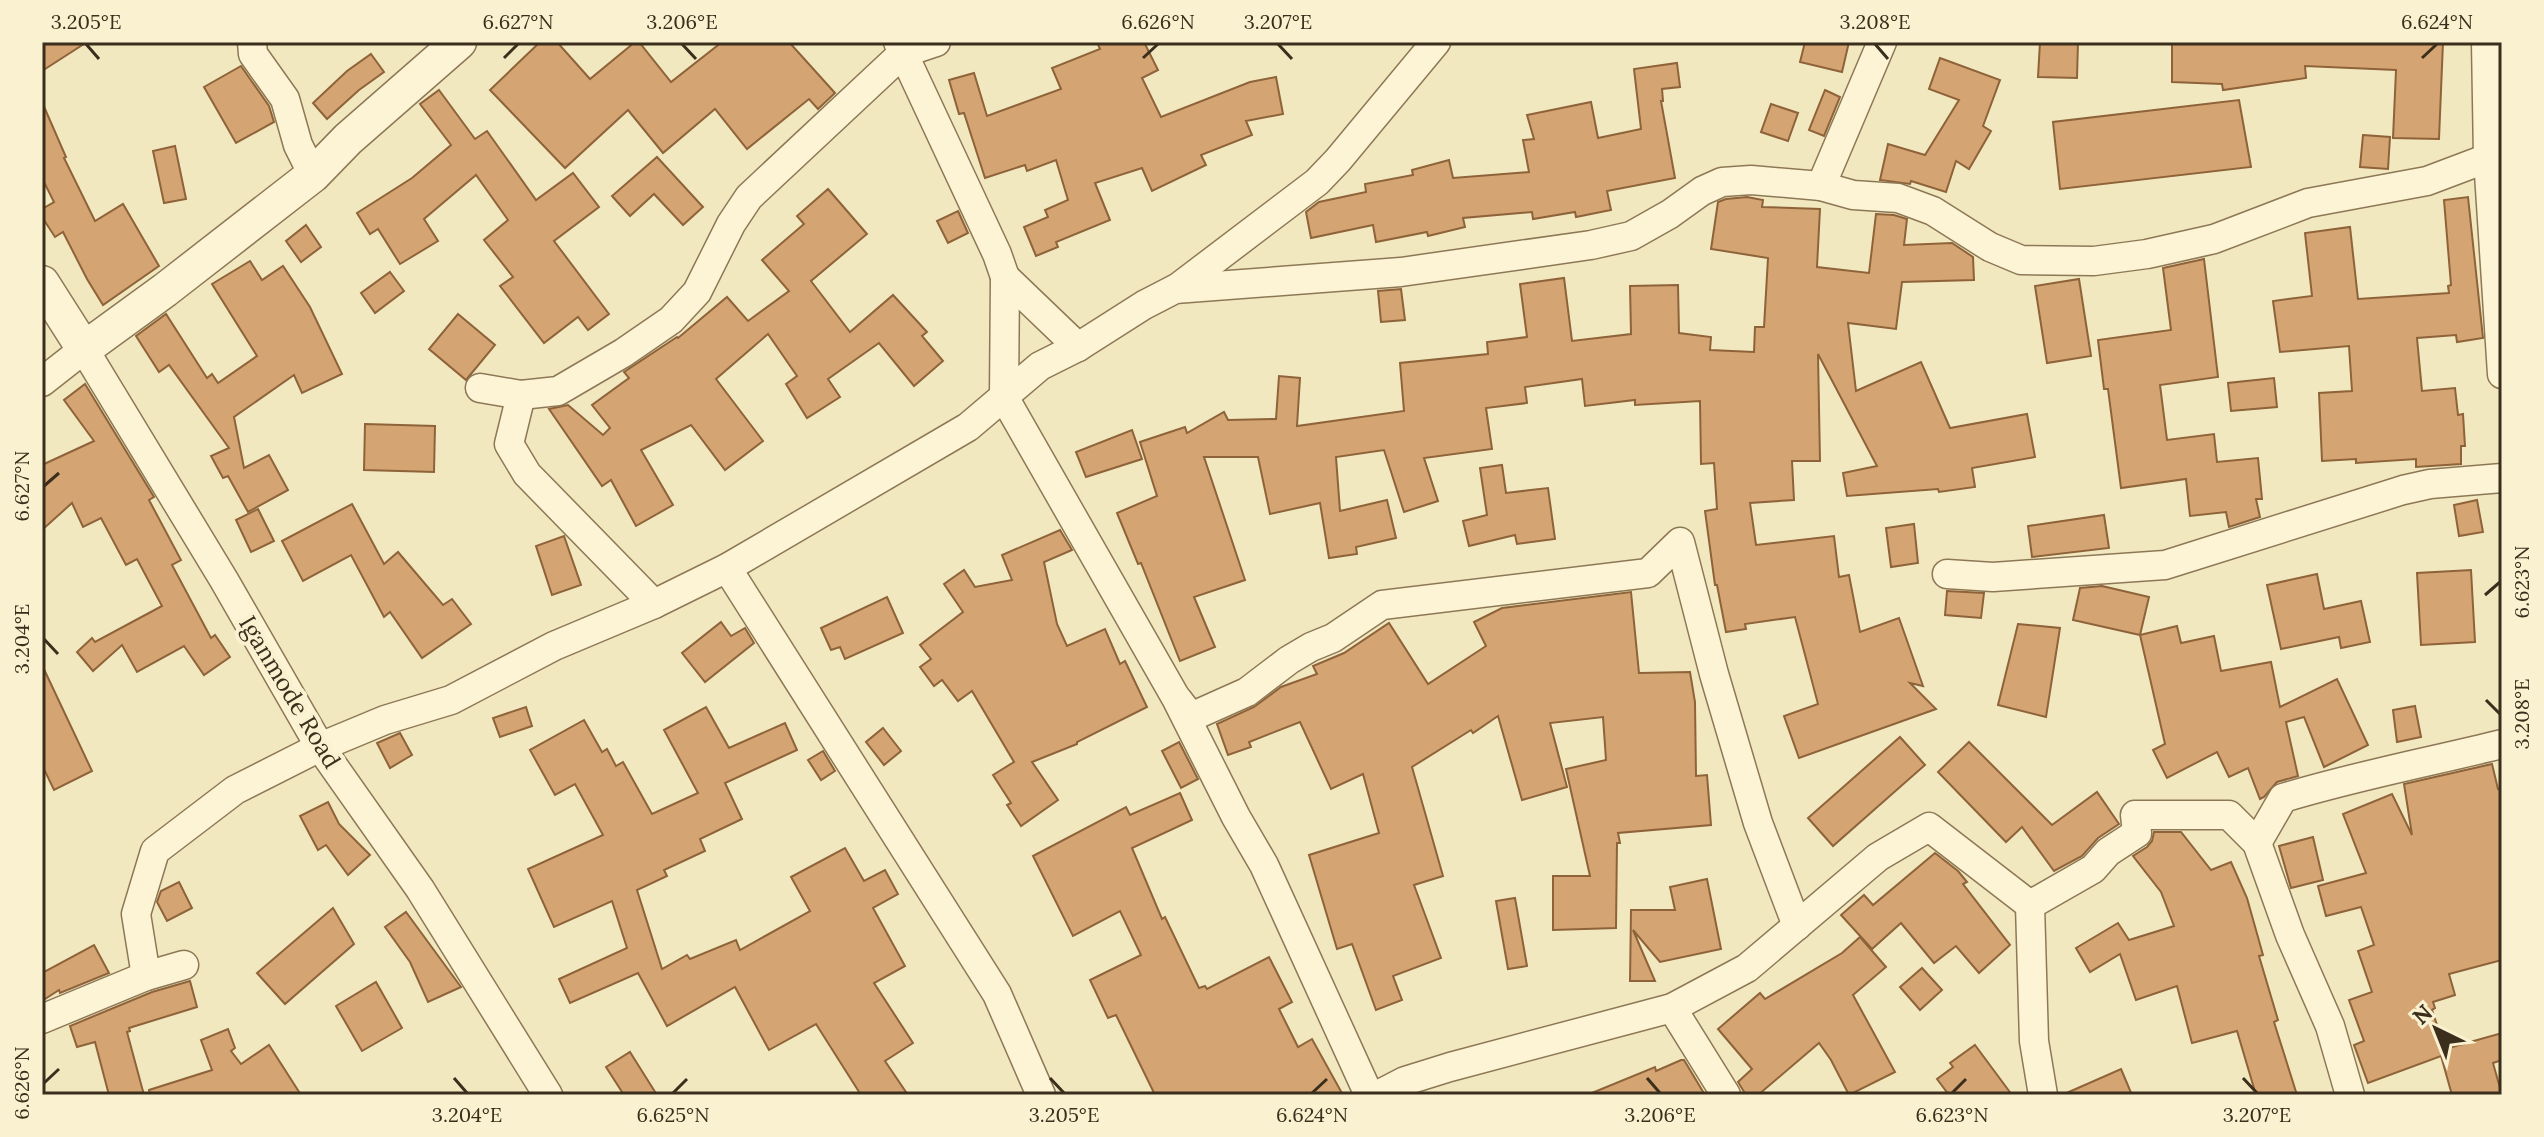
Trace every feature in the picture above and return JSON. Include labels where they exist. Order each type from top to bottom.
[{"type":"street","points":[[252,42],[253,54],[285,99],[298,145],[313,175]]},
{"type":"street","points":[[42,382],[313,175],[348,139],[459,42]]},
{"type":"street","points":[[480,388],[521,395],[558,391],[623,353],[671,320],[697,292],[731,224],[749,197],[900,48],[936,42]]},
{"type":"street","points":[[146,976],[136,914],[155,851],[235,790],[320,747],[385,720],[451,700],[554,646],[654,604],[727,568],[968,427],[1040,366],[1175,289],[1317,182],[1436,42]]},
{"type":"street","points":[[1821,186],[1882,42]]},
{"type":"street","points":[[2486,42],[2488,158],[2502,374]]},
{"type":"street","points":[[900,48],[1005,277],[1004,397],[1176,698],[1264,865],[1369,1095]]},
{"type":"street","points":[[1175,289],[1401,272],[1564,249],[1631,236],[1702,191],[1722,182],[1751,180],[1821,186],[1853,195],[1898,198],[1933,211],[1990,247],[2021,260],[2094,261],[2147,254],[2214,239],[2308,203],[2427,181],[2488,158]]},
{"type":"street","points":[[1005,277],[1078,347]]},
{"type":"street","name":"Iganmode Road","points":[[42,283],[224,580],[320,747],[420,889],[548,1095]]},
{"type":"street","points":[[521,395],[509,444],[527,474],[654,604]]},
{"type":"street","points":[[1947,574],[1993,577],[2165,565],[2403,490],[2430,484],[2502,478]]},
{"type":"street","points":[[1176,698],[1191,717],[1247,692],[1289,660],[1333,638],[1382,605],[1648,573],[1680,542],[1749,794],[1797,926]]},
{"type":"street","points":[[727,568],[997,994],[1041,1095]]},
{"type":"street","points":[[2030,905],[2093,869],[2108,852],[2137,833],[2135,815],[2229,815],[2341,781],[2502,744]]},
{"type":"street","points":[[2257,843],[2283,798]]},
{"type":"street","points":[[2229,815],[2257,843],[2290,935],[2330,1026],[2350,1095]]},
{"type":"street","points":[[1378,1095],[1405,1081],[1450,1067],[1672,1008],[1747,968],[1878,857],[1929,827],[2030,905]]},
{"type":"street","points":[[2030,905],[2034,1041],[2043,1095]]},
{"type":"street","points":[[42,1019],[146,976],[184,965]]},
{"type":"street","points":[[1672,1008],[1726,1095]]},
{"type":"building","points":[[42,42],[87,42],[42,71]]},
{"type":"building","points":[[540,42],[557,42],[590,79],[635,42],[639,42],[671,82],[722,42],[789,42],[835,93],[818,109],[809,99],[747,149],[715,109],[663,153],[628,110],[565,168],[490,90]]},
{"type":"building","points":[[1097,42],[1144,42],[1158,70],[1142,78],[1161,117],[1250,82],[1276,77],[1283,114],[1246,121],[1252,135],[1201,155],[1206,165],[1152,191],[1142,168],[1095,183],[1110,220],[1056,242],[1058,247],[1036,256],[1024,227],[1048,217],[1045,210],[1068,200],[1056,160],[1027,171],[1025,165],[985,178],[964,113],[959,114],[949,80],[974,73],[987,116],[1061,89],[1052,68],[1100,49]]},
{"type":"building","points":[[1805,42],[1849,42],[1842,72],[1800,62]]},
{"type":"building","points":[[2040,42],[2078,42],[2077,78],[2038,77]]},
{"type":"building","points":[[2172,42],[2443,42],[2439,139],[2393,138],[2396,70],[2305,66],[2306,78],[2223,90],[2222,84],[2172,82]]},
{"type":"building","points":[[371,54],[384,72],[327,119],[313,103],[347,71]]},
{"type":"building","points":[[1940,58],[2000,80],[1983,126],[1991,131],[1969,169],[1956,161],[1946,192],[1911,181],[1910,184],[1880,180],[1888,144],[1925,155],[1959,100],[1929,89]]},
{"type":"building","points":[[1677,63],[1680,87],[1662,89],[1661,101],[1675,178],[1607,191],[1611,210],[1576,217],[1575,212],[1533,219],[1532,212],[1463,218],[1465,227],[1428,236],[1427,232],[1376,242],[1373,225],[1311,238],[1306,212],[1319,202],[1366,192],[1365,184],[1413,175],[1412,170],[1449,160],[1453,178],[1529,172],[1523,140],[1534,139],[1527,115],[1591,102],[1598,138],[1641,129],[1634,69]]},
{"type":"building","points":[[241,66],[269,106],[274,122],[236,143],[204,87]]},
{"type":"building","points":[[439,90],[475,139],[487,131],[536,200],[573,173],[599,207],[554,241],[609,314],[588,330],[578,317],[544,343],[500,286],[513,277],[484,240],[508,220],[476,175],[424,219],[438,241],[400,264],[378,229],[370,234],[357,213],[412,178],[451,145],[420,104]]},
{"type":"building","points":[[1825,90],[1840,97],[1824,136],[1809,130]]},
{"type":"building","points":[[2239,100],[2251,167],[2060,189],[2053,122]]},
{"type":"building","points":[[42,102],[64,158],[95,221],[123,204],[159,266],[103,305],[63,232],[55,237],[42,217],[42,209],[54,202],[42,178]]},
{"type":"building","points":[[1771,104],[1798,113],[1788,141],[1761,132]]},
{"type":"building","points":[[2363,135],[2390,137],[2388,169],[2360,167]]},
{"type":"building","points":[[175,146],[186,199],[164,203],[153,151]]},
{"type":"building","points":[[657,157],[703,207],[683,225],[654,194],[630,216],[612,196]]},
{"type":"building","points":[[828,189],[867,234],[811,281],[850,332],[893,295],[927,332],[922,336],[943,361],[914,386],[879,343],[828,379],[840,397],[807,418],[786,384],[797,376],[768,334],[716,379],[763,441],[725,470],[691,425],[641,450],[673,505],[636,526],[611,480],[602,486],[549,409],[568,405],[603,435],[610,428],[592,405],[629,378],[624,372],[678,338],[727,297],[748,321],[789,291],[762,260],[804,224],[797,216]]},
{"type":"building","points":[[1747,197],[1763,200],[1762,207],[1820,209],[1817,267],[1869,273],[1876,214],[1907,219],[1904,245],[1952,243],[1973,257],[1974,280],[1902,282],[1896,329],[1848,323],[1856,391],[1921,362],[1950,428],[2027,414],[2035,457],[1972,468],[1975,487],[1939,492],[1938,489],[1847,496],[1843,473],[1877,466],[1818,354],[1820,461],[1792,461],[1794,500],[1750,503],[1756,545],[1834,536],[1839,577],[1849,575],[1860,632],[1899,618],[1923,686],[1910,683],[1936,709],[1799,758],[1784,716],[1818,704],[1795,617],[1745,624],[1746,629],[1726,632],[1715,585],[1705,511],[1717,509],[1714,463],[1701,464],[1700,401],[1635,405],[1635,400],[1585,406],[1582,379],[1525,387],[1527,403],[1486,408],[1492,449],[1424,458],[1438,501],[1404,512],[1384,450],[1336,457],[1340,511],[1387,500],[1396,538],[1356,547],[1357,554],[1329,558],[1320,503],[1270,514],[1258,457],[1204,457],[1245,580],[1194,597],[1215,647],[1180,661],[1141,563],[1138,564],[1117,513],[1157,496],[1140,442],[1185,427],[1187,433],[1224,412],[1228,420],[1276,419],[1279,376],[1300,378],[1297,426],[1404,411],[1400,363],[1488,354],[1487,342],[1527,337],[1520,284],[1564,278],[1572,341],[1631,334],[1630,286],[1678,285],[1679,333],[1711,337],[1710,350],[1754,352],[1755,327],[1764,327],[1768,258],[1711,249],[1718,202]]},
{"type":"building","points":[[2468,197],[2483,338],[2457,342],[2456,335],[2417,338],[2422,391],[2455,388],[2458,415],[2463,414],[2465,446],[2461,446],[2461,464],[2416,467],[2416,459],[2356,463],[2356,459],[2322,461],[2319,393],[2352,391],[2349,346],[2280,352],[2273,301],[2312,296],[2305,233],[2350,227],[2358,299],[2449,293],[2448,286],[2451,285],[2444,200]]},
{"type":"building","points":[[958,211],[968,233],[948,243],[937,221]]},
{"type":"building","points":[[306,225],[321,247],[301,262],[286,241]]},
{"type":"building","points":[[2204,259],[2218,377],[2160,385],[2167,440],[2214,434],[2217,462],[2258,458],[2262,499],[2256,499],[2260,517],[2229,527],[2226,512],[2190,516],[2186,479],[2121,488],[2098,340],[2171,330],[2163,268]]},
{"type":"building","points":[[250,261],[262,280],[283,266],[310,307],[342,374],[302,393],[294,375],[234,417],[244,468],[269,455],[288,490],[248,512],[228,476],[223,478],[211,456],[229,448],[169,365],[159,372],[136,336],[166,314],[207,378],[212,374],[218,383],[257,356],[212,284]]},
{"type":"building","points":[[390,272],[404,291],[375,313],[361,293]]},
{"type":"building","points":[[2079,279],[2091,356],[2047,363],[2035,286]]},
{"type":"building","points":[[1401,289],[1405,320],[1381,322],[1378,291]]},
{"type":"building","points":[[458,314],[495,345],[466,380],[429,349]]},
{"type":"building","points":[[2274,378],[2277,407],[2231,411],[2228,383]]},
{"type":"building","points":[[85,384],[154,497],[149,500],[181,560],[172,565],[211,638],[215,635],[230,657],[204,675],[184,646],[137,672],[122,645],[93,671],[77,652],[92,638],[95,642],[162,606],[137,559],[126,565],[101,518],[83,527],[72,503],[42,530],[42,465],[94,441],[64,400]]},
{"type":"building","points":[[365,424],[435,426],[434,472],[364,470]]},
{"type":"building","points":[[1132,430],[1142,459],[1086,477],[1076,452]]},
{"type":"building","points":[[1502,465],[1506,493],[1548,488],[1555,539],[1517,544],[1515,535],[1469,546],[1463,521],[1487,515],[1480,468]]},
{"type":"building","points":[[2477,500],[2483,532],[2459,536],[2454,505]]},
{"type":"building","points":[[352,504],[384,564],[398,552],[443,605],[452,599],[471,624],[422,658],[390,612],[384,617],[351,555],[303,581],[282,541]]},
{"type":"building","points":[[258,509],[274,541],[251,552],[236,520]]},
{"type":"building","points":[[2104,515],[2109,548],[2032,557],[2028,526]]},
{"type":"building","points":[[1914,524],[1918,563],[1891,567],[1886,528]]},
{"type":"building","points":[[1060,530],[1072,550],[1044,562],[1057,624],[1067,646],[1105,629],[1120,664],[1125,661],[1147,707],[1077,744],[1032,762],[1058,800],[1021,826],[993,775],[1014,762],[972,691],[958,701],[942,680],[934,686],[920,667],[931,659],[920,645],[963,612],[944,584],[964,570],[975,587],[1012,580],[1002,555]]},
{"type":"building","points":[[564,536],[581,585],[552,595],[536,546]]},
{"type":"building","points":[[2471,570],[2475,642],[2421,645],[2417,573]]},
{"type":"building","points":[[2317,574],[2324,609],[2361,601],[2370,642],[2341,648],[2339,637],[2281,649],[2267,585]]},
{"type":"building","points":[[2102,586],[2149,597],[2140,635],[2073,620],[2080,588]]},
{"type":"building","points":[[1947,591],[1984,593],[1981,618],[1945,615]]},
{"type":"building","points":[[1631,592],[1639,673],[1690,672],[1695,702],[1696,776],[1707,775],[1711,825],[1618,833],[1616,928],[1553,930],[1553,876],[1590,876],[1566,769],[1606,760],[1603,717],[1550,723],[1567,787],[1522,800],[1498,716],[1473,733],[1471,730],[1412,767],[1443,876],[1414,885],[1441,958],[1393,976],[1402,1000],[1376,1010],[1352,944],[1337,949],[1309,855],[1379,833],[1363,774],[1331,789],[1300,722],[1249,742],[1251,747],[1228,755],[1217,724],[1254,707],[1281,687],[1317,674],[1313,666],[1344,653],[1389,623],[1428,684],[1486,646],[1474,622],[1502,608]]},
{"type":"building","points":[[887,597],[903,633],[845,659],[840,647],[831,650],[821,628]]},
{"type":"building","points":[[721,622],[731,636],[745,628],[754,643],[705,682],[682,653]]},
{"type":"building","points":[[2018,624],[2060,628],[2046,717],[1998,705]]},
{"type":"building","points":[[2177,626],[2181,643],[2214,636],[2221,671],[2271,662],[2280,707],[2337,679],[2368,745],[2324,767],[2304,717],[2286,722],[2298,776],[2277,782],[2260,799],[2248,768],[2229,777],[2217,752],[2167,778],[2153,750],[2165,744],[2140,635]]},
{"type":"building","points":[[42,665],[92,771],[54,790],[42,765]]},
{"type":"building","points":[[2415,706],[2421,737],[2397,742],[2393,710]]},
{"type":"building","points":[[526,707],[532,726],[500,737],[493,718]]},
{"type":"building","points":[[706,707],[729,748],[785,723],[797,750],[725,783],[742,819],[700,839],[705,851],[664,870],[667,876],[637,890],[662,969],[687,955],[690,959],[736,940],[740,950],[810,911],[791,877],[845,848],[864,881],[885,870],[898,894],[873,908],[905,966],[874,983],[913,1043],[885,1061],[908,1095],[861,1095],[816,1024],[769,1050],[735,987],[667,1026],[638,973],[570,1003],[559,979],[627,948],[612,901],[554,927],[528,869],[603,835],[575,784],[555,795],[530,750],[584,720],[602,752],[607,749],[616,766],[623,762],[652,814],[698,793],[664,730]]},
{"type":"building","points":[[883,728],[901,751],[884,765],[866,742]]},
{"type":"building","points":[[400,733],[412,755],[390,768],[377,743]]},
{"type":"building","points":[[1900,737],[1925,765],[1833,846],[1808,818]]},
{"type":"building","points":[[1179,742],[1198,779],[1181,788],[1162,751]]},
{"type":"building","points":[[1969,742],[2052,825],[2097,792],[2119,824],[2098,838],[2082,856],[2054,871],[2022,827],[2006,842],[1938,772]]},
{"type":"building","points":[[823,751],[835,771],[821,780],[808,760]]},
{"type":"building","points":[[2492,764],[2498,789],[2502,788],[2502,960],[2449,974],[2455,995],[2433,1002],[2435,1008],[2432,1010],[2445,1049],[2502,1033],[2502,1060],[2493,1063],[2502,1095],[2452,1095],[2441,1056],[2368,1083],[2354,1045],[2364,1041],[2349,1000],[2372,992],[2358,951],[2374,945],[2361,907],[2326,916],[2318,886],[2366,873],[2343,814],[2392,794],[2412,835],[2404,784]]},
{"type":"building","points":[[1180,793],[1192,820],[1132,848],[1162,919],[1165,917],[1199,988],[1205,986],[1207,989],[1269,957],[1292,1002],[1279,1009],[1298,1047],[1312,1039],[1343,1095],[1155,1095],[1116,1015],[1108,1018],[1090,980],[1141,955],[1120,911],[1073,936],[1033,856],[1126,807],[1130,815]]},
{"type":"building","points":[[328,802],[339,824],[370,855],[348,875],[326,845],[318,850],[300,816]]},
{"type":"building","points":[[2154,832],[2181,832],[2211,870],[2231,862],[2247,898],[2263,955],[2259,956],[2278,1020],[2274,1022],[2297,1095],[2256,1095],[2237,1031],[2192,1043],[2177,986],[2136,1000],[2120,954],[2090,972],[2076,948],[2118,923],[2129,940],[2174,926],[2161,892],[2133,856],[2147,847]]},
{"type":"building","points":[[2313,837],[2323,880],[2291,888],[2279,846]]},
{"type":"building","points":[[1935,853],[1967,882],[1963,884],[2010,945],[1979,973],[1956,946],[1934,963],[1901,923],[1872,949],[1841,915],[1864,895],[1873,905]]},
{"type":"building","points":[[1707,879],[1721,949],[1660,962],[1633,930],[1655,981],[1630,981],[1631,910],[1675,910],[1670,887]]},
{"type":"building","points":[[179,882],[192,908],[167,921],[157,902],[161,891]]},
{"type":"building","points":[[1515,898],[1527,966],[1508,969],[1496,901]]},
{"type":"building","points":[[333,908],[354,944],[285,1004],[257,973]]},
{"type":"building","points":[[406,912],[461,987],[428,1002],[410,962],[385,927]]},
{"type":"building","points":[[1860,937],[1886,967],[1853,995],[1895,1072],[1849,1095],[1819,1043],[1758,1095],[1746,1095],[1738,1082],[1752,1069],[1718,1029],[1760,993],[1765,999],[1842,953]]},
{"type":"building","points":[[94,945],[109,973],[60,993],[59,990],[42,1001],[42,973]]},
{"type":"building","points":[[1922,968],[1942,990],[1920,1010],[1900,987]]},
{"type":"building","points":[[190,981],[197,1007],[129,1028],[127,1032],[144,1095],[109,1095],[95,1042],[77,1047],[70,1026],[152,992]]},
{"type":"building","points":[[376,982],[402,1028],[362,1051],[336,1006]]},
{"type":"building","points":[[228,1029],[235,1048],[231,1051],[241,1064],[269,1045],[301,1095],[150,1095],[149,1090],[212,1070],[201,1040]]},
{"type":"building","points":[[1975,1045],[2012,1095],[1949,1095],[1937,1079],[1953,1067],[1950,1063]]},
{"type":"building","points":[[630,1052],[657,1095],[624,1095],[606,1067]]},
{"type":"building","points":[[1684,1060],[1705,1095],[1587,1095],[1655,1067],[1656,1071]]},
{"type":"building","points":[[2121,1069],[2132,1095],[2062,1095]]}]
